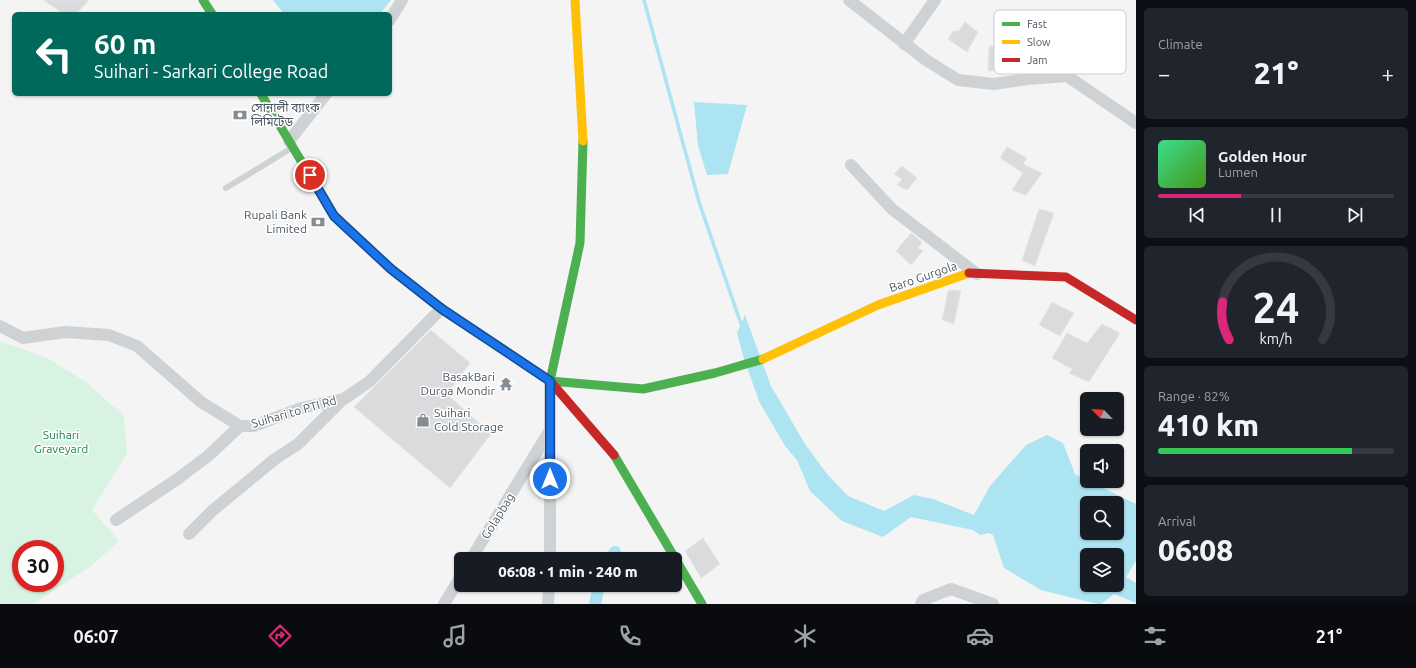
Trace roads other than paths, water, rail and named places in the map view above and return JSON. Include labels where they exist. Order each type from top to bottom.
[{"type":"main road","points":[[203,0],[211,12]]},
{"type":"main road","points":[[550,381],[580,243],[583,139],[575,0]]},
{"type":"main road","points":[[262,96],[334,216],[391,269],[442,309],[550,381],[612,452],[702,604]]},
{"type":"main road","name":"Baro Gurgola","points":[[550,381],[643,389],[715,373],[767,358],[878,305],[970,273],[1066,278],[1136,320]]},
{"type":"street","points":[[392,17],[402,0]]},
{"type":"street","points":[[849,0],[904,44],[958,80],[994,84],[1028,79],[1067,76],[1136,123]]},
{"type":"street","points":[[904,44],[935,0]]},
{"type":"street","points":[[291,144],[325,96]]},
{"type":"street","points":[[851,165],[892,209],[977,274]]},
{"type":"street","name":"Suihari to PTI Rd","points":[[0,326],[23,338],[65,332],[109,335],[137,346],[201,402],[240,426],[254,426],[300,408],[344,398],[370,382],[442,309]]},
{"type":"street","points":[[550,381],[550,552]]},
{"type":"street","points":[[189,534],[212,511],[275,458],[298,444],[344,398]]},
{"type":"street","points":[[116,520],[176,480],[208,456],[240,426]]},
{"type":"street","name":"Golapbag","points":[[476,552],[550,432]]},
{"type":"street","points":[[444,604],[454,588]]},
{"type":"street","points":[[921,604],[923,600],[952,589],[993,604]]},
{"type":"street","points":[[548,604],[549,592]]},
{"type":"lane","points":[[226,188],[291,144]]},
{"type":"water","points":[[273,0],[391,0],[382,12],[282,12]]},
{"type":"water","points":[[694,102],[747,105],[728,174],[707,175],[698,146]]},
{"type":"water","points":[[745,315],[771,386],[805,444],[827,474],[848,496],[884,511],[914,495],[933,499],[974,515],[990,486],[1026,445],[1047,435],[1063,443],[1075,474],[1080,476],[1080,488],[1103,488],[1120,496],[1080,496],[1080,540],[1124,540],[1124,498],[1136,504],[1136,561],[1126,577],[1136,583],[1136,603],[1114,594],[1101,604],[1098,604],[1041,590],[1004,568],[993,535],[988,533],[980,535],[973,530],[911,517],[883,537],[842,521],[810,491],[797,460],[785,446],[759,401],[744,359],[737,333]]},
{"type":"waterway","points":[[644,0],[699,202],[741,324]]},
{"type":"waterway","points":[[595,604],[598,592]]},
{"type":"place","name":"সোনালী ব্যাংক লিমিটেড","points":[[240,115]]},
{"type":"place","name":"Rupali Bank Limited","points":[[318,222]]},
{"type":"place","name":"BasakBari Durga Mondir","points":[[506,384]]},
{"type":"place","name":"Suihari Cold Storage","points":[[423,420]]},
{"type":"park label","name":"Suihari Graveyard","points":[[61,442]]}]
